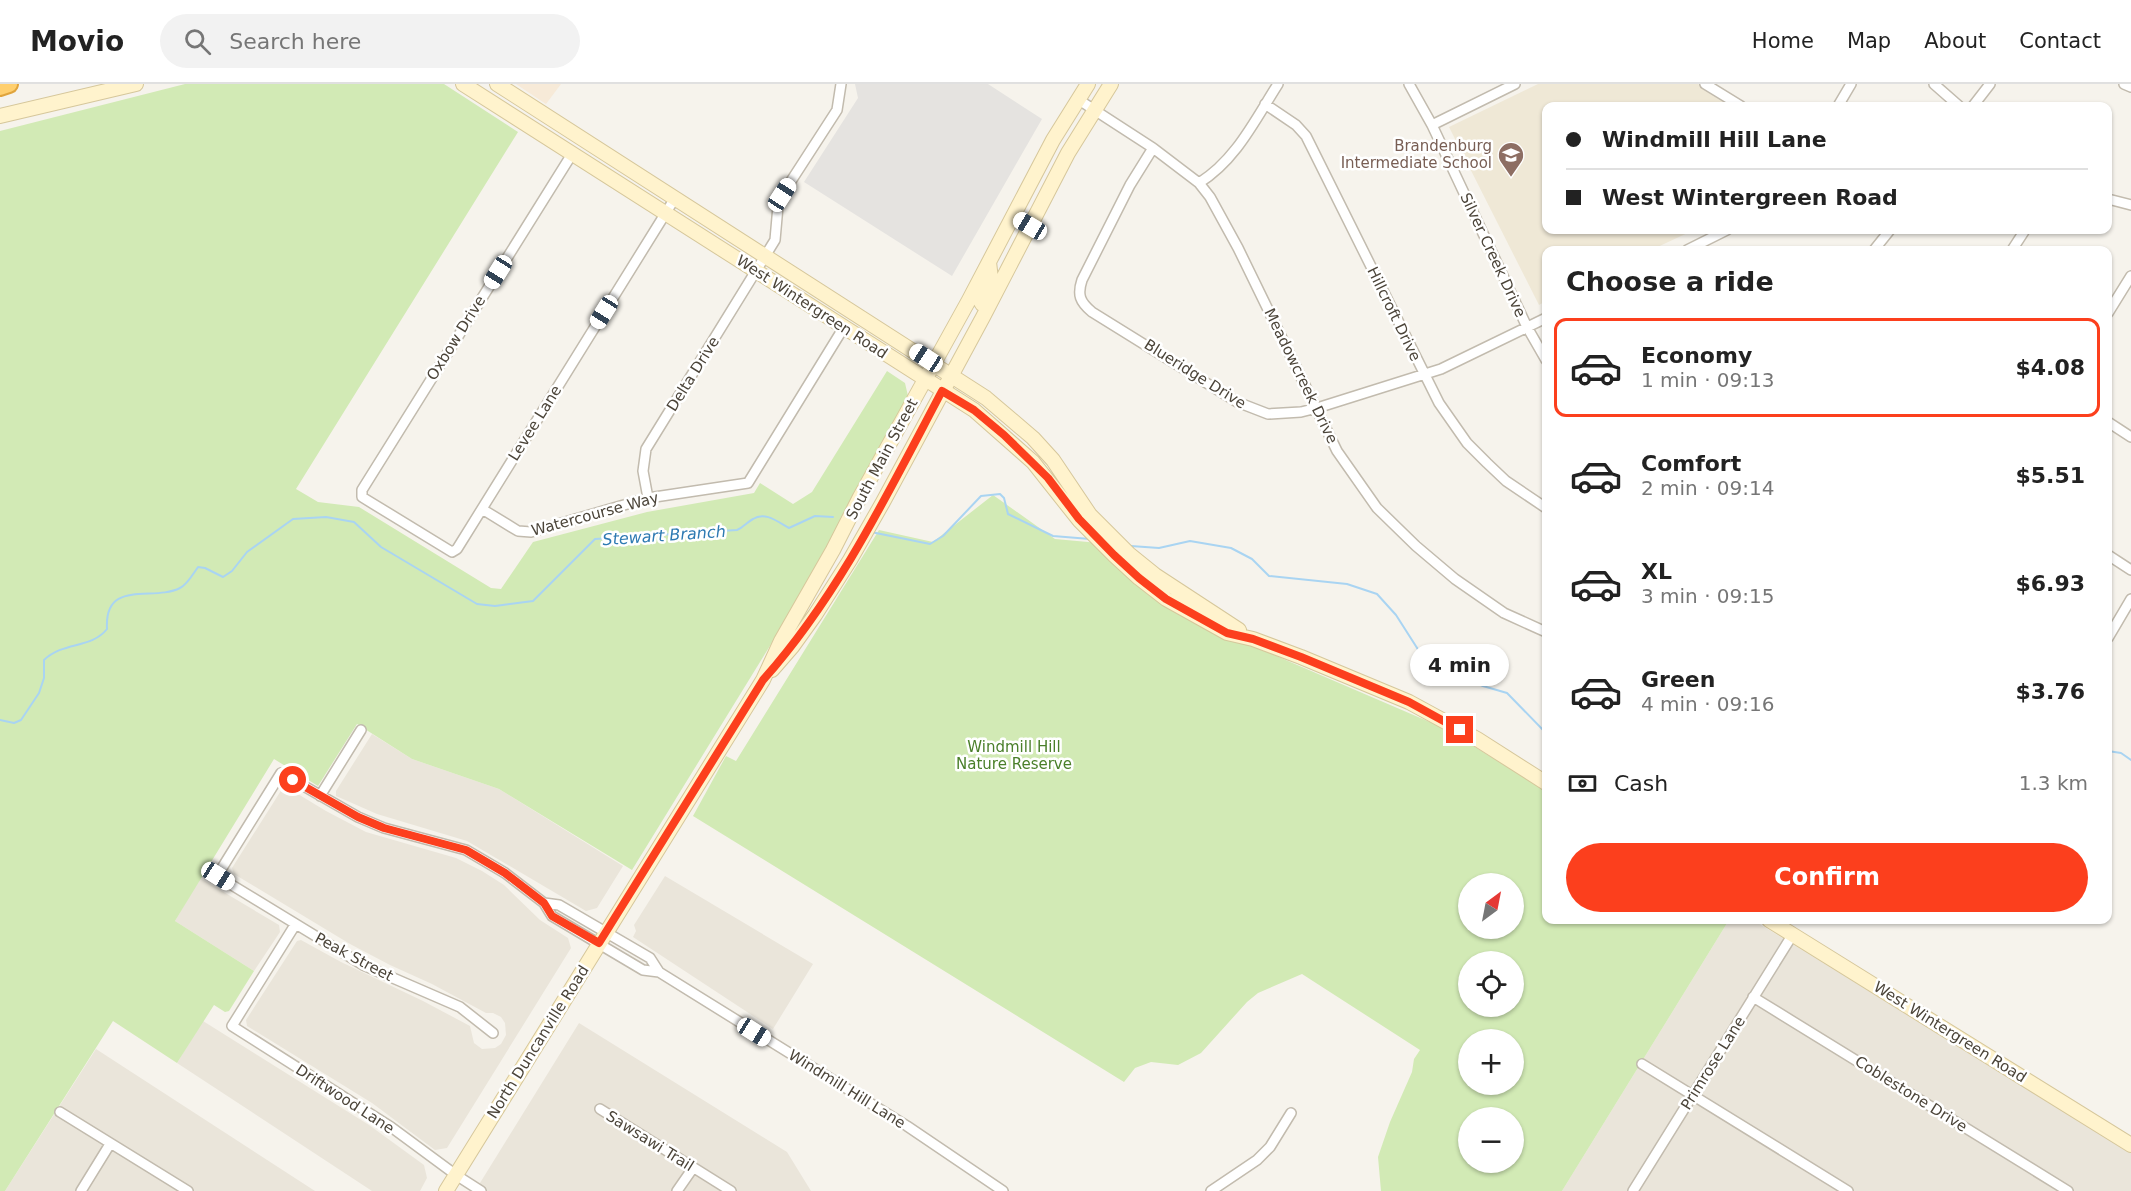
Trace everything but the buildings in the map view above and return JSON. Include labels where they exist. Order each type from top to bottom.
[{"type":"highway","points":[[0,87],[9,84]]},
{"type":"main road","points":[[0,116],[136,84]]},
{"type":"main road","name":"West Wintergreen Road","points":[[463,84],[974,410],[1004,435],[1048,478],[1084,516],[1120,562],[1166,599],[1227,633],[1253,639],[1301,657],[1409,702],[1477,740],[1542,781]]},
{"type":"main road","name":"West Wintergreen Road","points":[[496,84],[986,398],[1033,438],[1053,460],[1084,516],[1155,575],[1253,639]]},
{"type":"main road","name":"South Main Street","points":[[833,550],[1053,140],[1088,84]]},
{"type":"main road","name":"South Main Street","points":[[850,560],[988,307],[1068,153],[1112,84]]},
{"type":"main road","points":[[514,117],[524,102]]},
{"type":"main road","points":[[1013,216],[1030,226]]},
{"type":"main road","points":[[988,307],[980,300],[991,279],[989,262]]},
{"type":"main road","points":[[833,550],[850,560]]},
{"type":"main road","name":"North Duncanville Road","points":[[446,1191],[763,680],[781,641],[833,550]]},
{"type":"main road","name":"North Duncanville Road","points":[[763,680],[792,647],[850,560]]},
{"type":"main road","name":"West Wintergreen Road","points":[[1776,924],[2131,1145]]},
{"type":"street","name":"Delta Drive","points":[[648,498],[643,471],[646,449],[775,240],[778,206],[782,195],[837,110],[841,84]]},
{"type":"street","points":[[1200,183],[1213,175],[1228,160],[1278,84]]},
{"type":"street","name":"Silver Creek Drive","points":[[1409,84],[1432,125],[1527,327],[1542,353]]},
{"type":"street","points":[[1432,125],[1515,84]]},
{"type":"street","points":[[1840,102],[1851,84]]},
{"type":"street","points":[[1934,84],[1954,102]]},
{"type":"street","points":[[1976,102],[1990,84]]},
{"type":"street","points":[[2124,84],[2131,87]]},
{"type":"street","points":[[1711,86],[1735,102]]},
{"type":"street","name":"Meadowcreek Drive","points":[[1079,99],[1154,148],[1200,183],[1221,214],[1348,468],[1377,508],[1438,565],[1486,602],[1542,630]]},
{"type":"street","name":"Hillcroft Drive","points":[[1265,104],[1296,125],[1306,136],[1438,403],[1467,443],[1506,481],[1542,505]]},
{"type":"street","name":"Blueridge Drive","points":[[1154,148],[1130,185],[1082,280],[1079,297],[1083,305],[1237,402],[1254,410],[1268,414],[1284,414],[1317,408],[1424,375],[1459,362],[1542,320]]},
{"type":"street","name":"Oxbow Drive","points":[[361,493],[572,154]]},
{"type":"street","name":"Levee Lane","points":[[361,493],[362,497],[452,552],[457,549],[675,198]]},
{"type":"street","points":[[2112,200],[2131,205]]},
{"type":"street","points":[[1695,246],[1719,234]]},
{"type":"street","points":[[1877,246],[1887,234]]},
{"type":"street","points":[[2112,307],[2131,276]]},
{"type":"street","name":"Watercourse Way","points":[[482,509],[518,531],[531,532],[648,498],[748,483],[843,327]]},
{"type":"street","points":[[2112,425],[2131,437]]},
{"type":"street","points":[[2112,558],[2131,570]]},
{"type":"street","points":[[2112,631],[2131,599]]},
{"type":"street","points":[[320,796],[361,730]]},
{"type":"street","name":"Windmill Hill Lane","points":[[218,876],[280,773],[358,817],[384,828],[466,850],[505,873],[544,903],[552,916],[650,958],[659,972]]},
{"type":"street","name":"Peak Street","points":[[218,876],[363,965],[460,1007],[492,1033]]},
{"type":"street","name":"Windmill Hill Lane","points":[[544,903],[558,905],[643,970],[659,972],[907,1126],[1003,1191]]},
{"type":"street","name":"Driftwood Lane","points":[[296,925],[232,1026],[390,1127],[481,1191]]},
{"type":"street","name":"Primrose Lane","points":[[1633,1191],[1793,934]]},
{"type":"street","name":"Coblestone Drive","points":[[1753,997],[2068,1191]]},
{"type":"street","points":[[1642,1064],[1848,1191]]},
{"type":"street","name":"Sawsawi Trail","points":[[600,1109],[731,1191]]},
{"type":"street","points":[[60,1112],[188,1191]]},
{"type":"street","points":[[1213,1190],[1257,1160],[1270,1147],[1291,1113]]},
{"type":"street","points":[[81,1191],[110,1144]]},
{"type":"street","points":[[677,1191],[693,1168]]},
{"type":"shaded area","points":[[516,84],[561,84],[546,104]]},
{"type":"shaded area","points":[[855,84],[988,84],[1042,119],[952,276],[804,182],[858,98]]},
{"type":"shaded area","name":"Brandenburg Intermediate School","points":[[1538,84],[1698,84],[1727,102],[1542,102],[1542,234],[1685,234],[1660,246],[1542,246],[1542,303],[1539,305],[1449,127]]},
{"type":"shaded area","points":[[372,734],[412,759],[499,789],[623,866],[597,908],[586,911],[467,841],[377,814],[336,796],[336,791]]},
{"type":"shaded area","points":[[288,788],[366,832],[456,858],[482,871],[504,885],[540,920],[568,938],[571,948],[447,1148],[435,1150],[372,1103],[247,1026],[246,1020],[297,941],[301,940],[470,1026],[474,1043],[482,1049],[495,1048],[501,1044],[506,1035],[505,1023],[501,1017],[493,1013],[486,1013],[350,944],[234,874],[232,868],[282,789]]},
{"type":"shaded area","points":[[665,876],[813,964],[773,1029],[633,937],[636,931],[634,925]]},
{"type":"shaded area","points":[[200,878],[279,925],[280,932],[254,971],[175,921]]},
{"type":"shaded area","points":[[1727,924],[1760,924],[2131,1152],[2131,1191],[1562,1191]]},
{"type":"shaded area","points":[[203,1021],[369,1125],[424,1165],[427,1178],[420,1191],[372,1191],[177,1063]]},
{"type":"shaded area","points":[[579,1023],[787,1152],[811,1191],[475,1191]]},
{"type":"shaded area","points":[[96,1049],[315,1191],[5,1191]]},
{"type":"green space","points":[[185,84],[444,84],[518,132],[296,489],[318,502],[359,507],[491,588],[501,589],[533,542],[647,512],[754,493],[760,483],[793,504],[812,492],[887,371],[905,383],[908,396],[840,519],[845,524],[632,870],[499,789],[412,759],[357,724],[318,786],[274,759],[175,921],[254,971],[229,1011],[225,1012],[214,1005],[177,1063],[113,1021],[5,1191],[0,1191],[0,131]]},
{"type":"green space","name":"Windmill Hill Nature Reserve","points":[[993,495],[1055,539],[1099,543],[1164,594],[1216,630],[1446,729],[1542,789],[1542,924],[1727,924],[1562,1191],[1381,1191],[1378,1157],[1390,1122],[1412,1072],[1414,1059],[1420,1050],[1302,974],[1258,993],[1201,1053],[1178,1065],[1151,1062],[1135,1068],[1124,1082],[693,816],[726,756],[736,761],[879,530],[933,542]]},
{"type":"waterway","name":"Stewart Branch","points":[[871,532],[930,544],[943,536],[981,496],[1000,494],[1004,498],[1008,514],[1053,536],[1090,539]]},
{"type":"waterway","name":"Stewart Branch","points":[[0,720],[14,723],[21,720],[39,693],[44,678],[44,660],[60,650],[85,643],[101,635],[107,629],[108,613],[113,603],[122,597],[169,592],[183,587],[198,567],[223,577],[232,571],[247,552],[293,519],[326,517],[354,522],[381,547],[477,604],[495,606],[533,601],[595,539],[737,530],[762,516],[771,518],[789,528],[815,516],[833,517]]},
{"type":"waterway","name":"Stewart Branch","points":[[1131,546],[1159,548],[1190,541],[1231,548],[1252,559],[1269,576],[1347,584],[1377,594],[1396,615],[1419,651],[1438,667],[1483,686],[1507,693],[1542,729]]},
{"type":"waterway","name":"Stewart Branch","points":[[2112,752],[2121,753],[2131,760]]},
{"type":"place","name":"Brandenburg Intermediate School","points":[[1511,178]]},
{"type":"route","points":[[293,780],[333,804],[384,828],[466,850],[505,873],[544,903],[552,916],[599,943],[763,680],[792,647],[850,560],[942,391],[974,410],[1004,435],[1048,478],[1079,519],[1114,555],[1166,599],[1227,633],[1253,639],[1301,657],[1409,702],[1460,730]]}]
